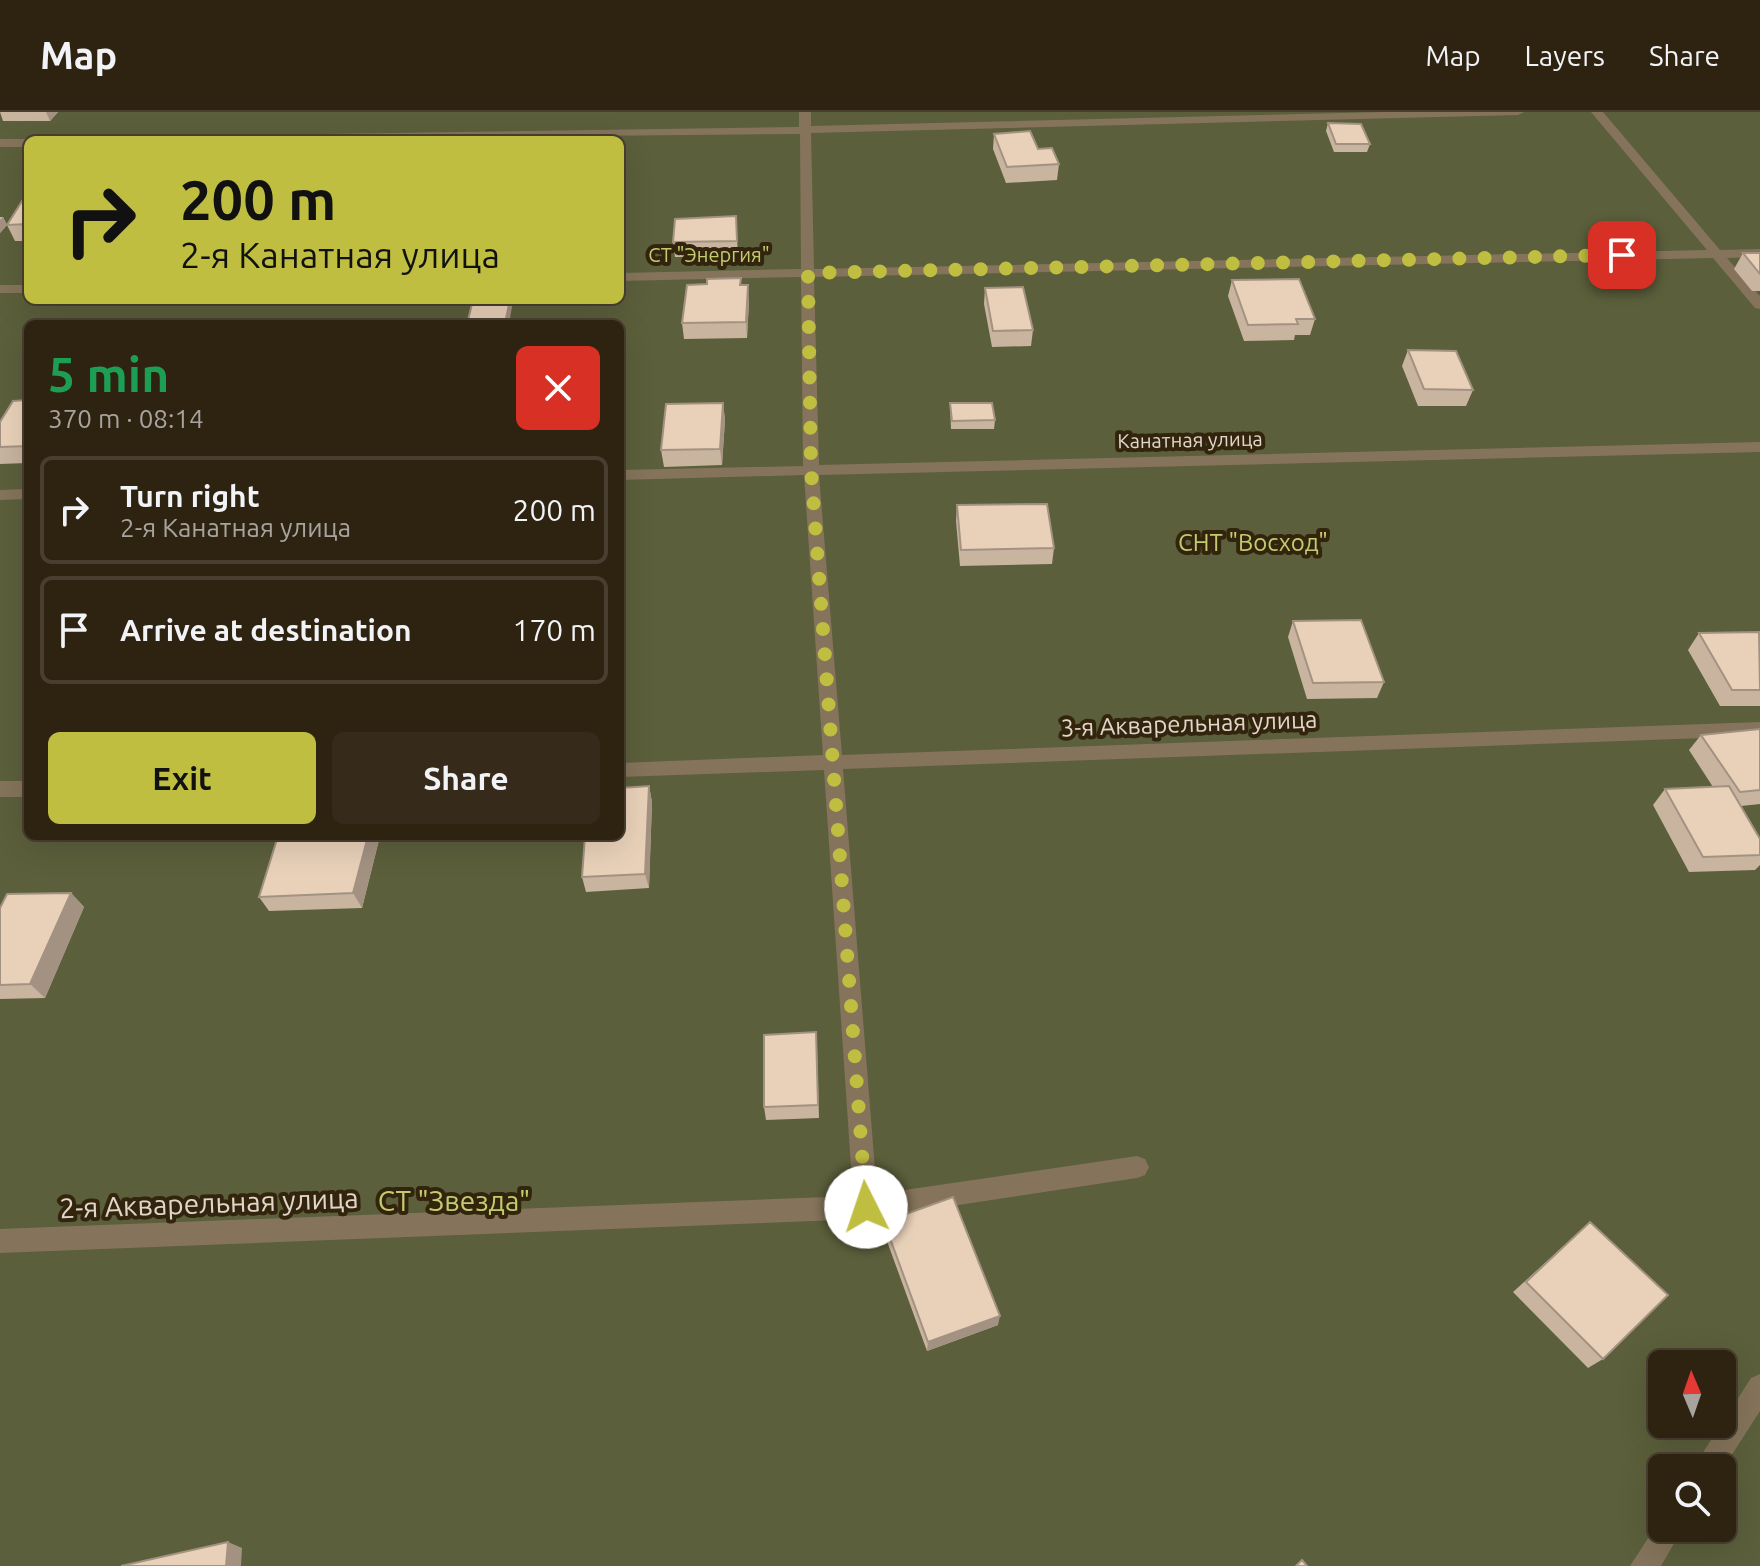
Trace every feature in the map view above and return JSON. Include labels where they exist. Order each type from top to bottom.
[{"type":"lane","points":[[319,136],[805,121],[1518,112]]},
{"type":"lane","points":[[1597,112],[1760,305]]},
{"type":"lane","points":[[805,121],[811,469],[866,1207]]},
{"type":"lane","points":[[0,143],[24,143]]},
{"type":"lane","points":[[624,277],[1760,253]]},
{"type":"lane","points":[[0,289],[24,289]]},
{"type":"lane","name":"Канатная улица","points":[[624,475],[1760,447]]},
{"type":"lane","points":[[0,495],[24,494]]},
{"type":"lane","name":"3-я Акварельная улица","points":[[624,770],[1760,729]]},
{"type":"lane","points":[[0,789],[24,789]]},
{"type":"lane","name":"2-я Акварельная улица","points":[[0,1241],[866,1207],[1137,1167]]},
{"type":"lane","points":[[1716,1454],[1760,1387]]},
{"type":"lane","points":[[1644,1566],[1660,1542]]},
{"type":"green space","points":[[0,112],[1760,112],[1760,1566],[0,1566]]},
{"type":"building","points":[[1328,123],[1361,124],[1370,144],[1336,144]]},
{"type":"building","points":[[1030,131],[1038,149],[1052,148],[1059,164],[1007,167],[994,134]]},
{"type":"building","points":[[24,198],[24,224],[7,225]]},
{"type":"building","points":[[736,216],[737,241],[673,242],[675,219]]},
{"type":"building","points":[[1743,253],[1760,253],[1760,274]]},
{"type":"building","points":[[741,278],[740,285],[748,285],[746,322],[682,323],[687,285],[707,284],[707,279]]},
{"type":"building","points":[[1299,279],[1315,319],[1296,319],[1298,324],[1248,325],[1232,280]]},
{"type":"building","points":[[1023,287],[1033,330],[993,331],[985,288]]},
{"type":"building","points":[[472,304],[509,304],[506,320],[468,320]]},
{"type":"building","points":[[1408,350],[1456,351],[1473,390],[1424,389]]},
{"type":"building","points":[[24,400],[24,446],[0,447],[0,422],[13,401]]},
{"type":"building","points":[[723,403],[720,449],[661,450],[666,404]]},
{"type":"building","points":[[950,403],[992,403],[995,420],[952,421]]},
{"type":"building","points":[[1047,504],[1054,548],[961,550],[957,505]]},
{"type":"building","points":[[1361,620],[1384,682],[1313,683],[1293,621]]},
{"type":"building","points":[[1759,632],[1760,690],[1732,690],[1699,633]]},
{"type":"building","points":[[1760,729],[1760,790],[1740,792],[1701,735]]},
{"type":"building","points":[[649,786],[645,874],[582,877],[585,840],[624,840],[624,788]]},
{"type":"building","points":[[1729,786],[1760,839],[1760,855],[1703,857],[1665,789]]},
{"type":"building","points":[[277,840],[367,840],[353,893],[259,897]]},
{"type":"building","points":[[71,893],[30,984],[0,985],[0,908],[7,894]]},
{"type":"building","points":[[816,1032],[818,1105],[764,1107],[764,1035]]},
{"type":"building","points":[[953,1197],[1000,1316],[928,1342],[884,1222]]},
{"type":"building","points":[[1590,1222],[1668,1295],[1603,1359],[1526,1282]]},
{"type":"building","points":[[228,1542],[226,1566],[121,1566]]},
{"type":"route","points":[[866,1207],[811,469],[808,273],[1622,255]]},
{"type":"park label","name":"СТ \"Энергия\"","points":[[709,255]]},
{"type":"park label","name":"СНТ \"Восход\"","points":[[1253,543]]},
{"type":"park label","name":"СТ \"Звезда\"","points":[[454,1201]]}]
